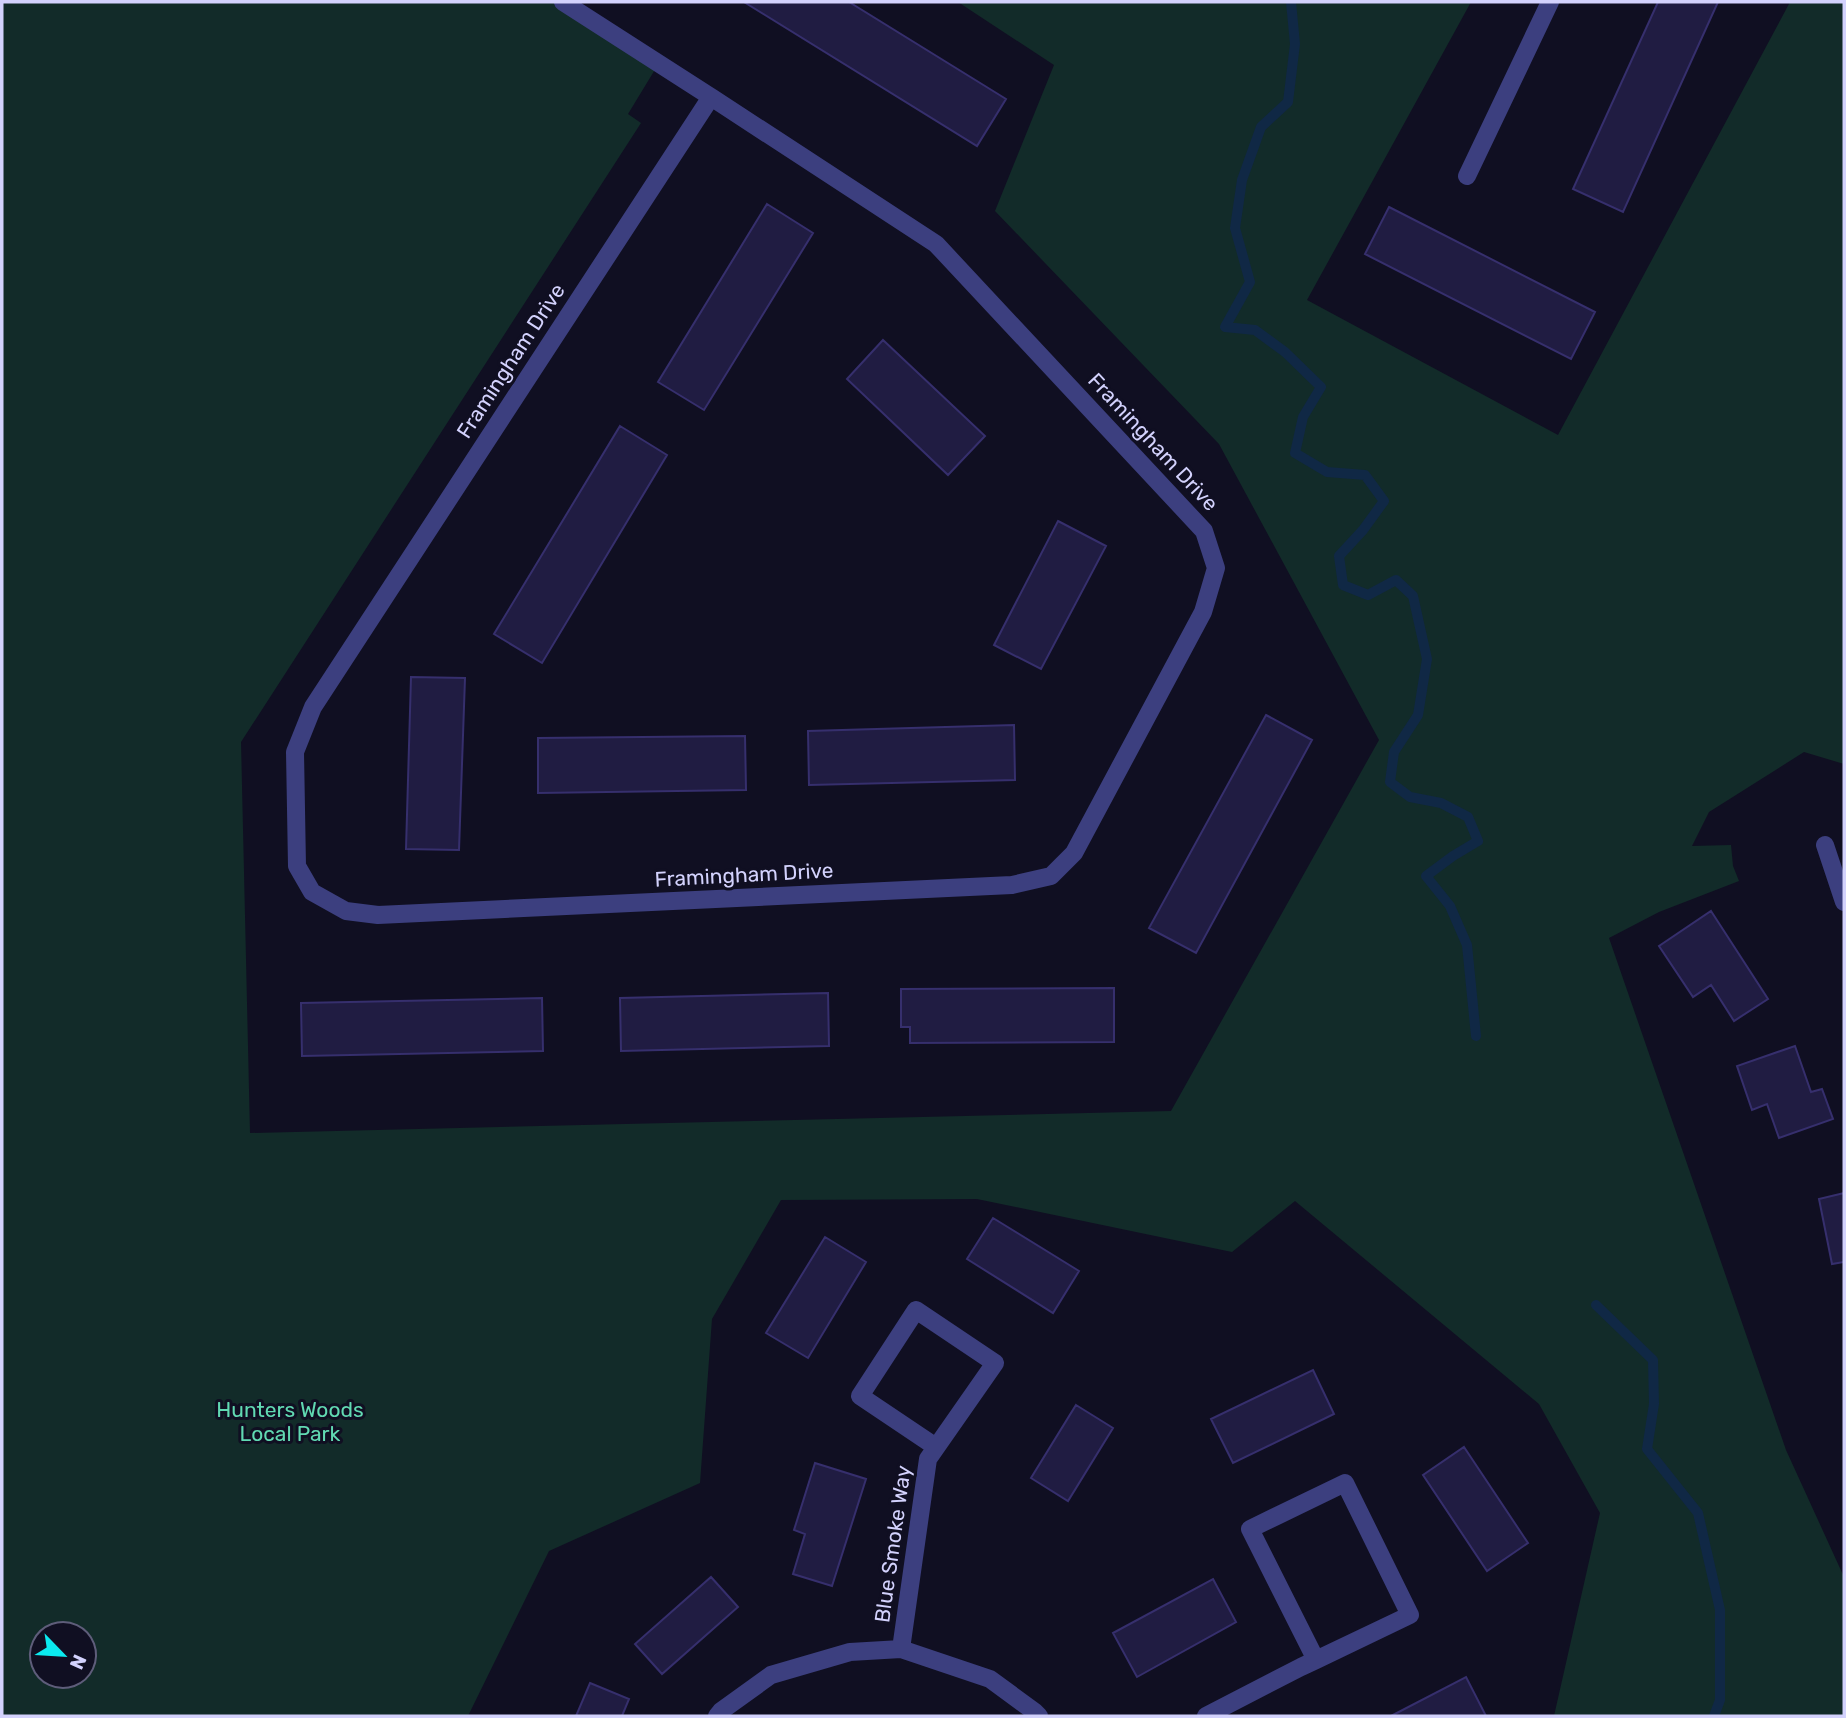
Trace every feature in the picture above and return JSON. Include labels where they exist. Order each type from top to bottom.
[{"type":"street","name":"Framingham Drive","points":[[563,2],[711,97],[936,244],[1204,531],[1216,568],[1203,611],[1074,853],[1051,876],[1012,885],[378,915],[346,911],[312,892],[297,866],[295,752],[313,707],[711,97]]},
{"type":"street","points":[[1467,176],[1550,2]]},
{"type":"street","points":[[1825,845],[1844,902]]},
{"type":"street","name":"Blue Smoke Way","points":[[901,1649],[928,1460],[995,1363],[916,1310],[860,1396],[936,1447]]},
{"type":"street","points":[[1206,1716],[1410,1615],[1345,1482],[1250,1529],[1316,1660]]},
{"type":"street","points":[[717,1716],[771,1675],[850,1652],[901,1649],[990,1679],[1039,1716]]},
{"type":"green space","name":"Hunters Woods Local Park","points":[[2,2],[563,2],[659,63],[628,114],[641,123],[241,742],[250,1133],[1171,1111],[1379,740],[1219,444],[995,211],[1054,65],[958,2],[1471,2],[1307,300],[1558,435],[1790,2],[1844,2],[1844,764],[1804,752],[1709,812],[1692,846],[1731,845],[1733,866],[1739,881],[1659,912],[1609,938],[1786,1450],[1844,1577],[1844,1716],[1554,1716],[1600,1513],[1539,1404],[1295,1201],[1232,1252],[977,1199],[781,1200],[712,1319],[700,1483],[549,1551],[468,1716],[2,1716]]},
{"type":"building","points":[[744,2],[849,2],[1006,99],[977,146]]},
{"type":"building","points":[[1658,2],[1718,2],[1623,212],[1573,189]]},
{"type":"building","points":[[767,204],[813,233],[704,410],[658,382]]},
{"type":"building","points":[[1389,207],[1595,312],[1571,359],[1365,254]]},
{"type":"building","points":[[883,340],[985,436],[948,475],[847,379]]},
{"type":"building","points":[[620,426],[667,455],[542,663],[494,634]]},
{"type":"building","points":[[1058,521],[1106,546],[1041,669],[994,645]]},
{"type":"building","points":[[411,677],[465,678],[459,850],[406,849]]},
{"type":"building","points":[[1266,715],[1312,740],[1196,953],[1149,928]]},
{"type":"building","points":[[1014,725],[1015,780],[809,785],[808,731]]},
{"type":"building","points":[[745,736],[746,790],[538,793],[538,738]]},
{"type":"building","points":[[1711,911],[1768,999],[1734,1021],[1711,985],[1693,997],[1659,946]]},
{"type":"building","points":[[1114,988],[1114,1042],[910,1043],[910,1027],[901,1027],[901,989]]},
{"type":"building","points":[[828,993],[829,1046],[621,1051],[620,998]]},
{"type":"building","points":[[542,998],[543,1051],[302,1056],[301,1003]]},
{"type":"building","points":[[1795,1046],[1811,1092],[1822,1089],[1833,1119],[1779,1138],[1767,1104],[1752,1110],[1737,1066]]},
{"type":"building","points":[[1844,1193],[1844,1262],[1832,1264],[1819,1199]]},
{"type":"building","points":[[993,1218],[1079,1271],[1053,1313],[967,1259]]},
{"type":"building","points":[[825,1237],[866,1262],[808,1358],[766,1333]]},
{"type":"building","points":[[1313,1370],[1334,1414],[1233,1463],[1211,1419]]},
{"type":"building","points":[[1076,1405],[1113,1428],[1068,1501],[1031,1478]]},
{"type":"building","points":[[1464,1447],[1528,1543],[1487,1571],[1423,1475]]},
{"type":"building","points":[[815,1463],[866,1479],[832,1586],[793,1574],[805,1534],[794,1530]]},
{"type":"building","points":[[711,1577],[738,1607],[662,1674],[635,1644]]},
{"type":"building","points":[[1213,1579],[1236,1622],[1137,1677],[1113,1633]]},
{"type":"building","points":[[1466,1677],[1486,1716],[1391,1716]]},
{"type":"building","points":[[590,1683],[629,1699],[622,1716],[576,1716]]},
{"type":"waterway","points":[[1291,2],[1295,44],[1288,102],[1261,127],[1242,180],[1235,228],[1250,282],[1225,327],[1255,330],[1285,352],[1321,387],[1303,417],[1295,453],[1327,472],[1365,475],[1384,501],[1363,530],[1339,556],[1343,585],[1368,595],[1396,580],[1413,596],[1427,659],[1418,715],[1394,752],[1390,782],[1410,797],[1441,803],[1468,817],[1478,841],[1426,876],[1450,906],[1467,945],[1476,1036]]},
{"type":"waterway","points":[[1596,1305],[1653,1360],[1654,1404],[1647,1449],[1698,1513],[1720,1610],[1720,1700],[1714,1716]]}]
